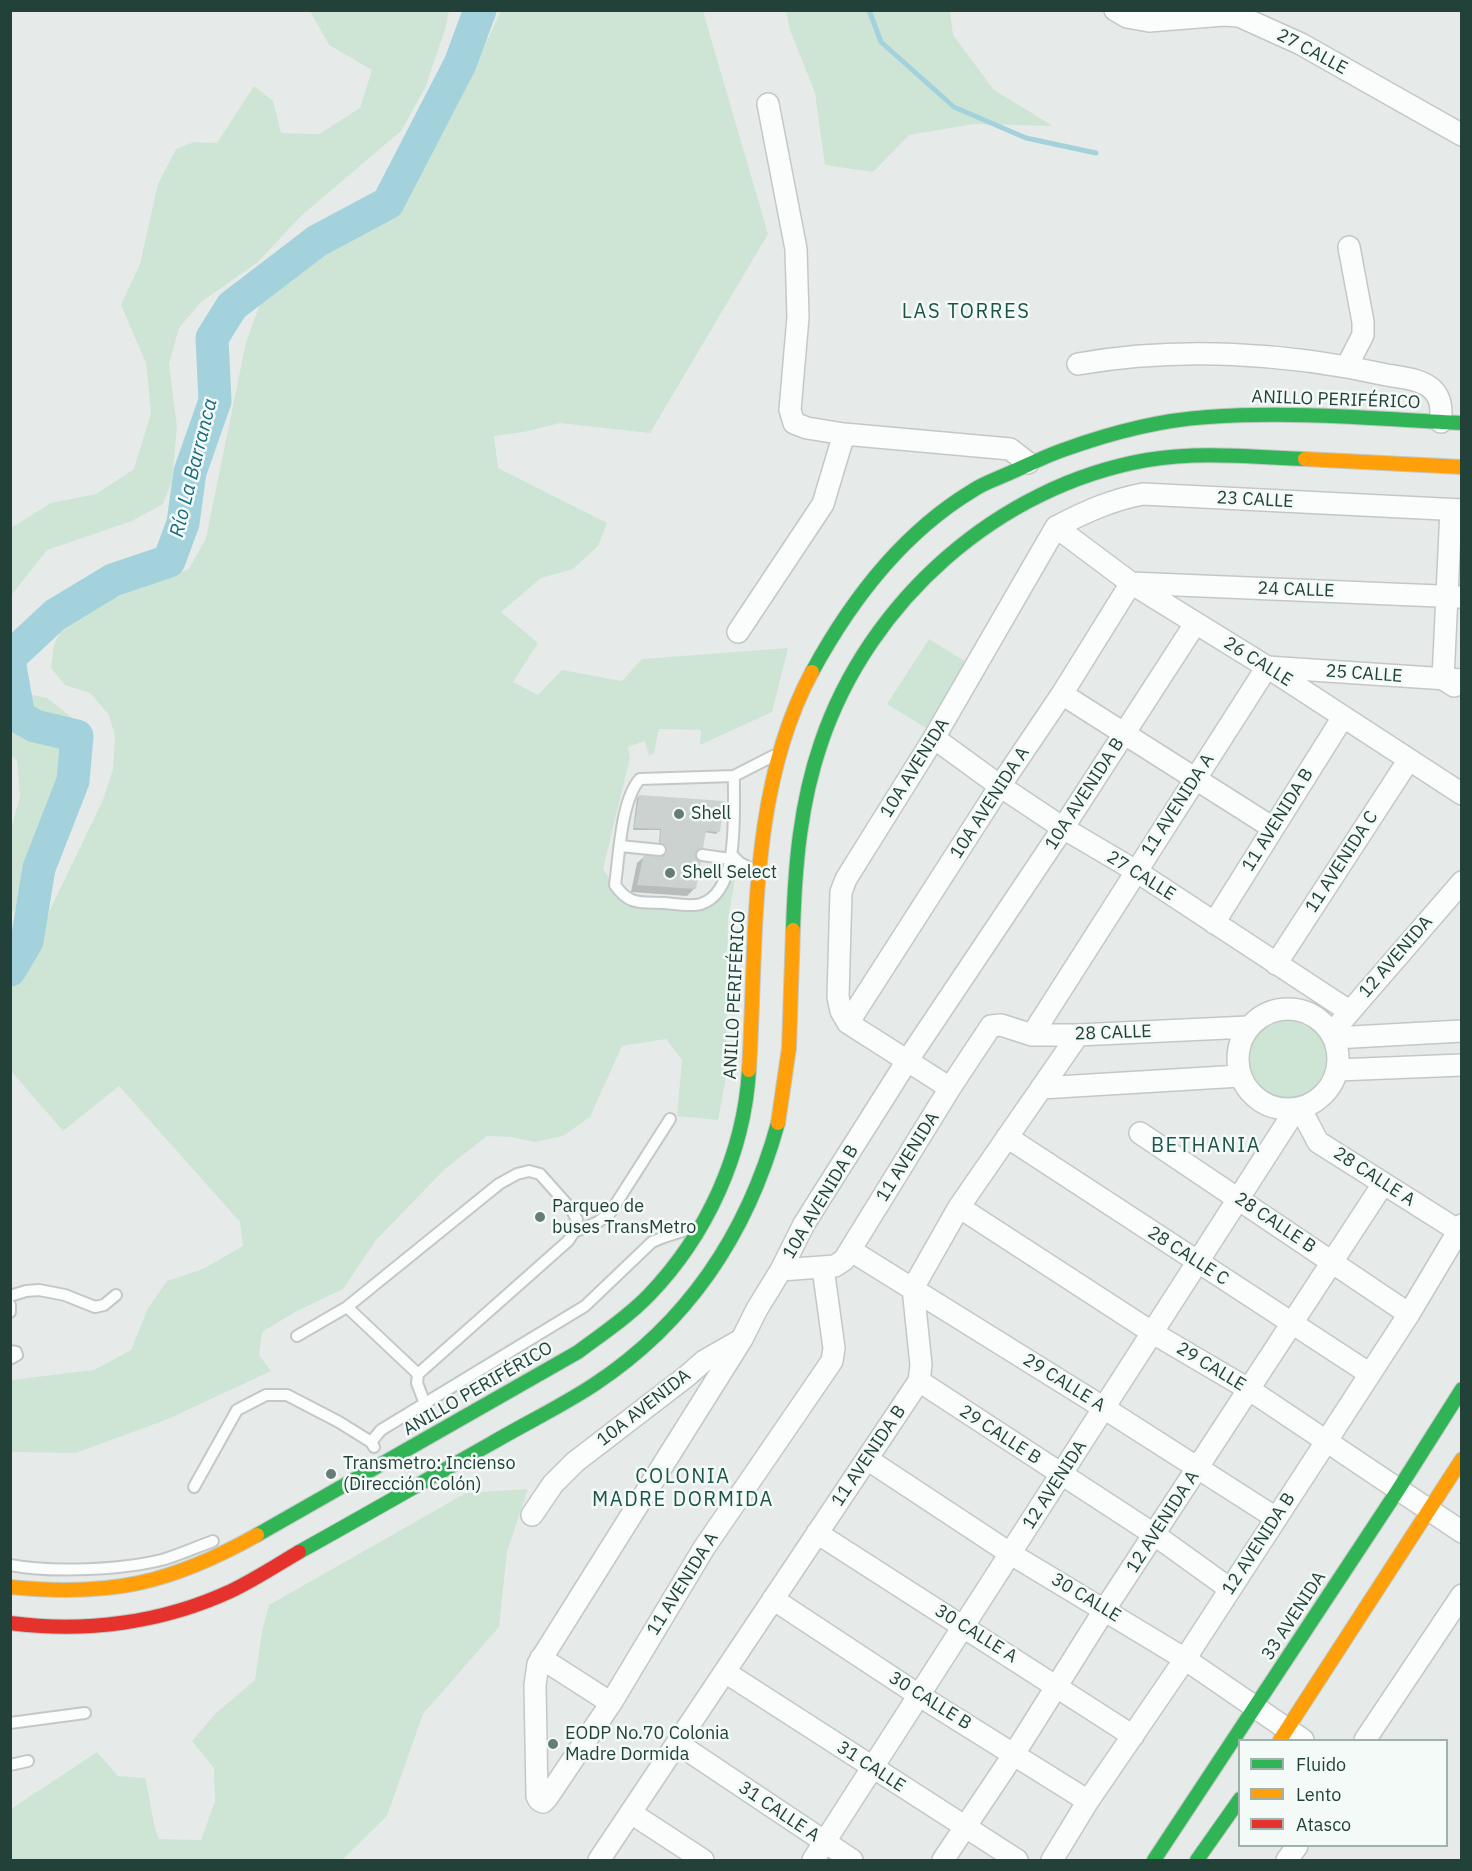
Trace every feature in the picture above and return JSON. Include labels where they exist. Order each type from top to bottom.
[{"type":"main road","name":"ANILLO PERIFÉRICO","points":[[10,1587],[48,1591],[93,1591],[132,1586],[168,1577],[221,1555],[578,1352],[628,1314],[667,1274],[694,1239],[714,1203],[732,1159],[747,1101],[760,873],[769,794],[780,753],[794,712],[827,643],[867,585],[922,527],[972,490],[1028,463],[1123,430],[1203,418],[1288,414],[1451,422]]},
{"type":"main road","points":[[10,1623],[70,1629],[123,1624],[154,1618],[194,1606],[231,1591],[594,1385],[638,1353],[672,1320],[714,1269],[744,1219],[769,1158],[782,1103],[787,1065],[799,832],[804,801],[816,756],[836,702],[862,654],[910,592],[953,551],[980,531],[1028,502],[1088,476],[1127,464],[1151,460],[1216,455],[1461,467]]},
{"type":"main road","name":"33 AVENIDA","points":[[1154,1860],[1398,1490],[1461,1389]]},
{"type":"main road","points":[[1290,1737],[1461,1458]]},
{"type":"main road","points":[[1197,1860],[1238,1800]]},
{"type":"street","name":"27 CALLE","points":[[1115,10],[1127,17],[1149,21],[1224,15],[1239,16],[1300,44],[1461,135]]},
{"type":"street","points":[[768,104],[796,249],[798,317],[790,410],[795,423],[807,428],[844,434],[1010,449],[1028,463]]},
{"type":"street","points":[[1347,366],[1363,335],[1363,322],[1349,247]]},
{"type":"street","points":[[1078,364],[1107,359],[1218,354],[1347,366],[1421,382],[1434,392],[1451,422]]},
{"type":"street","points":[[738,632],[823,504],[844,434]]},
{"type":"street","name":"23 CALLE","points":[[1056,527],[1092,508],[1143,494],[1456,510]]},
{"type":"street","points":[[1456,510],[1452,680],[1461,691]]},
{"type":"street","name":"26 CALLE","points":[[1056,527],[1131,583],[1267,667],[1461,794]]},
{"type":"street","name":"10A AVENIDA","points":[[848,1023],[841,1011],[838,997],[841,892],[846,879],[934,738],[1056,527]]},
{"type":"street","name":"24 CALLE","points":[[1131,583],[1454,596]]},
{"type":"street","name":"10A AVENIDA A","points":[[848,1023],[1000,786],[1062,694],[1131,583]]},
{"type":"street","name":"10A AVENIDA B","points":[[547,1798],[543,1802],[537,1796],[535,1675],[542,1658],[742,1339],[804,1224],[907,1061],[1063,828],[1195,624]]},
{"type":"street","name":"25 CALLE","points":[[1267,667],[1452,680]]},
{"type":"street","name":"11 AVENIDA A","points":[[1032,1035],[1267,667]]},
{"type":"street","points":[[1062,694],[1273,828]]},
{"type":"street","name":"11 AVENIDA B","points":[[1214,922],[1343,717]]},
{"type":"street","name":"27 CALLE","points":[[934,738],[1063,828],[1136,871],[1349,1011]]},
{"type":"street","name":"11 AVENIDA C","points":[[1276,964],[1408,760]]},
{"type":"street","name":"12 AVENIDA","points":[[1333,1036],[1349,1011],[1461,882]]},
{"type":"street","points":[[1294,1009],[1302,981]]},
{"type":"street","points":[[1280,1009],[1294,1009],[1316,1017],[1333,1036],[1338,1052],[1337,1070],[1332,1085],[1324,1095],[1311,1104],[1298,1109],[1278,1109],[1262,1103],[1249,1093],[1240,1076],[1237,1053],[1248,1027],[1257,1019],[1280,1009]]},
{"type":"street","points":[[848,1023],[950,1088]]},
{"type":"street","name":"28 CALLE","points":[[984,1035],[991,1026],[1001,1025],[1032,1035],[1248,1027]]},
{"type":"street","points":[[1333,1036],[1461,1031]]},
{"type":"street","name":"11 AVENIDA","points":[[823,1268],[835,1266],[844,1260],[984,1035]]},
{"type":"street","points":[[919,1381],[921,1365],[913,1288],[958,1207],[1078,1035]]},
{"type":"street","points":[[1337,1070],[1461,1065]]},
{"type":"street","points":[[1041,1088],[1240,1076]]},
{"type":"street","name":"12 AVENIDA","points":[[813,1860],[1298,1109]]},
{"type":"street","name":"28 CALLE A","points":[[1298,1109],[1318,1142],[1460,1230]]},
{"type":"street","name":"28 CALLE B","points":[[1140,1133],[1409,1314]]},
{"type":"street","name":"28 CALLE C","points":[[1008,1137],[1370,1374]]},
{"type":"street","name":"12 AVENIDA A","points":[[943,1860],[1383,1184]]},
{"type":"street","name":"29 CALLE","points":[[958,1207],[1153,1333],[1250,1390],[1461,1532]]},
{"type":"street","name":"12 AVENIDA B","points":[[1052,1860],[1088,1801],[1185,1659],[1409,1314],[1460,1230]]},
{"type":"street","name":"29 CALLE A","points":[[850,1250],[1276,1518]]},
{"type":"street","points":[[781,1269],[823,1268]]},
{"type":"street","name":"11 AVENIDA A","points":[[547,1798],[611,1703],[704,1548],[832,1361],[834,1348],[823,1268]]},
{"type":"street","name":"10A AVENIDA","points":[[532,1515],[553,1484],[575,1462],[687,1377],[704,1361],[742,1339]]},
{"type":"street","name":"11 AVENIDA B","points":[[599,1860],[919,1381]]},
{"type":"street","name":"29 CALLE B","points":[[919,1381],[1155,1535],[1230,1588]]},
{"type":"street","name":"30 CALLE","points":[[867,1459],[1011,1554],[1185,1659],[1255,1707],[1290,1737]]},
{"type":"street","name":"30 CALLE A","points":[[818,1533],[1133,1736]]},
{"type":"street","points":[[1366,1739],[1461,1595]]},
{"type":"street","name":"30 CALLE B","points":[[773,1599],[920,1696],[1088,1801]]},
{"type":"street","points":[[542,1658],[611,1703]]},
{"type":"street","name":"31 CALLE","points":[[725,1672],[1017,1860]]},
{"type":"street","name":"31 CALLE A","points":[[677,1743],[852,1860]]},
{"type":"street","points":[[631,1813],[703,1860]]},
{"type":"street","points":[[1287,1860],[1296,1847]]},
{"type":"lane","points":[[734,776],[731,857],[724,884],[715,896],[700,904],[638,902],[624,897],[615,885],[620,846],[629,796],[633,786],[640,779],[734,776],[780,753]]},
{"type":"lane","points":[[620,846],[660,850]]},
{"type":"lane","points":[[702,855],[731,857],[760,873]]},
{"type":"lane","points":[[574,1232],[598,1222],[610,1213],[670,1119]]},
{"type":"lane","points":[[297,1336],[347,1306],[499,1184],[517,1174],[529,1171],[540,1174],[572,1210],[577,1220],[574,1232],[568,1241],[418,1374],[417,1383],[425,1404]]},
{"type":"lane","points":[[371,1442],[381,1430],[585,1306],[652,1242],[664,1236],[701,1226]]},
{"type":"lane","points":[[10,1296],[39,1290],[65,1295],[95,1307],[104,1305],[116,1295]]},
{"type":"lane","points":[[10,1305],[10,1312]]},
{"type":"lane","points":[[347,1306],[418,1374]]},
{"type":"lane","points":[[10,1351],[16,1352],[17,1355],[10,1359]]},
{"type":"lane","points":[[194,1487],[237,1410],[266,1395],[287,1395],[339,1422],[371,1442],[384,1462]]},
{"type":"lane","points":[[242,1531],[253,1527],[264,1530]]},
{"type":"lane","points":[[10,1565],[64,1570],[119,1566],[164,1559],[219,1539]]},
{"type":"lane","points":[[10,1723],[85,1713]]},
{"type":"lane","points":[[10,1765],[28,1761]]},
{"type":"green space","points":[[310,11],[449,11],[445,30],[425,88],[401,131],[301,216],[258,262],[201,302],[179,328],[169,364],[177,427],[172,481],[163,504],[132,521],[47,550],[11,598],[11,528],[51,503],[96,494],[134,469],[151,413],[146,363],[121,305],[140,264],[158,184],[176,149],[194,142],[217,143],[254,86],[273,101],[281,133],[319,134],[360,108],[372,70],[329,45]]},
{"type":"green space","points":[[501,11],[703,11],[768,234],[650,433],[560,423],[524,432],[494,436],[498,468],[607,523],[598,546],[573,569],[541,578],[501,612],[538,643],[513,682],[538,695],[562,670],[622,681],[642,659],[788,648],[772,712],[700,745],[701,730],[659,729],[654,753],[649,756],[645,741],[628,747],[630,758],[603,869],[622,897],[709,901],[736,874],[728,919],[726,1077],[718,1120],[677,1116],[682,1060],[666,1039],[622,1046],[590,1117],[563,1136],[535,1142],[511,1137],[487,1136],[445,1169],[376,1240],[343,1289],[297,1311],[262,1332],[259,1355],[271,1371],[168,1419],[76,1453],[11,1452],[11,1380],[94,1370],[131,1350],[148,1308],[167,1281],[203,1269],[243,1246],[240,1222],[119,1086],[63,1131],[11,1071],[10,984],[16,980],[103,800],[113,769],[115,737],[109,715],[90,693],[65,685],[51,668],[54,644],[63,627],[114,598],[189,569],[206,538],[246,342],[261,301],[285,267],[377,221],[408,184],[476,64]]},
{"type":"green space","points":[[786,11],[950,11],[953,35],[994,90],[1053,126],[974,124],[909,135],[873,172],[825,165],[815,93],[790,30]]},
{"type":"green space","points":[[929,639],[968,663],[926,728],[887,704]]},
{"type":"green space","points":[[11,690],[47,698],[75,720],[80,760],[74,788],[18,906],[11,914],[11,829],[20,796],[17,761],[11,755]]},
{"type":"green space","points":[[1289,1020],[1304,1023],[1317,1032],[1326,1045],[1329,1060],[1326,1075],[1317,1088],[1304,1097],[1289,1100],[1274,1097],[1261,1088],[1252,1075],[1249,1060],[1252,1045],[1261,1032],[1274,1023]]},
{"type":"green space","points":[[528,1489],[507,1552],[499,1627],[423,1714],[387,1816],[342,1860],[11,1860],[11,1809],[97,1752],[118,1776],[145,1778],[159,1839],[201,1840],[215,1801],[214,1768],[192,1741],[215,1714],[255,1680],[262,1632],[269,1605],[466,1493]]},
{"type":"building","name":"Shell","points":[[639,795],[724,801],[720,832],[706,831],[696,889],[637,885],[644,854],[659,856],[661,829],[634,828]]},
{"type":"waterway","name":"Río La Barranca","points":[[10,657],[55,615],[113,580],[169,561],[183,523],[190,472],[215,401],[212,338],[232,306],[317,241],[388,203],[460,64],[480,10]]},
{"type":"waterway","points":[[869,10],[881,42],[954,107],[1026,138],[1096,153]]},
{"type":"waterway","name":"Río La Barranca","points":[[10,666],[19,717],[35,726],[77,736],[73,781],[39,868],[27,941],[10,970]]},
{"type":"traffic: fast","points":[[812,672],[843,619],[861,594],[900,548],[923,527],[946,508],[980,486],[1056,453],[1135,428],[1208,417],[1304,415],[1462,423]]},
{"type":"traffic: fast","points":[[793,930],[795,882],[803,812],[821,743],[843,691],[871,643],[906,598],[946,558],[991,524],[1040,495],[1092,474],[1167,457],[1226,455],[1305,459]]},
{"type":"traffic: fast","points":[[257,1535],[578,1352],[641,1303],[670,1272],[705,1219],[719,1191],[739,1132],[746,1101],[749,1070]]},
{"type":"traffic: fast","points":[[299,1552],[557,1407],[595,1384],[629,1359],[687,1302],[711,1271],[750,1201],[778,1123]]},
{"type":"traffic: fast","points":[[1154,1860],[1462,1389]]},
{"type":"traffic: fast","points":[[1197,1860],[1238,1802]]},
{"type":"traffic: slow","points":[[1305,459],[1462,467]]},
{"type":"traffic: slow","points":[[749,1070],[756,918],[766,816],[776,766],[791,718],[812,672]]},
{"type":"traffic: slow","points":[[778,1123],[789,1048],[793,930]]},
{"type":"traffic: slow","points":[[1281,1739],[1462,1459]]},
{"type":"traffic: slow","points":[[10,1587],[78,1590],[138,1583],[167,1576],[196,1565],[257,1535]]},
{"type":"traffic: jam","points":[[10,1623],[66,1627],[95,1626],[151,1618],[205,1602],[231,1591],[299,1552]]},
{"type":"place","name":"Shell","points":[[679,814]]},
{"type":"place","name":"Shell Select","points":[[670,873]]},
{"type":"place","name":"Parqueo de buses TransMetro","points":[[540,1217]]},
{"type":"place","name":"Transmetro: Incienso (Dirección Colón)","points":[[331,1474]]},
{"type":"place","name":"EODP No.70 Colonia Madre Dormida","points":[[553,1744]]},
{"type":"district","name":"LAS TORRES","points":[[966,312]]},
{"type":"district","name":"BETHANIA","points":[[1206,1146]]},
{"type":"district","name":"COLONIA MADRE DORMIDA","points":[[683,1488]]}]
